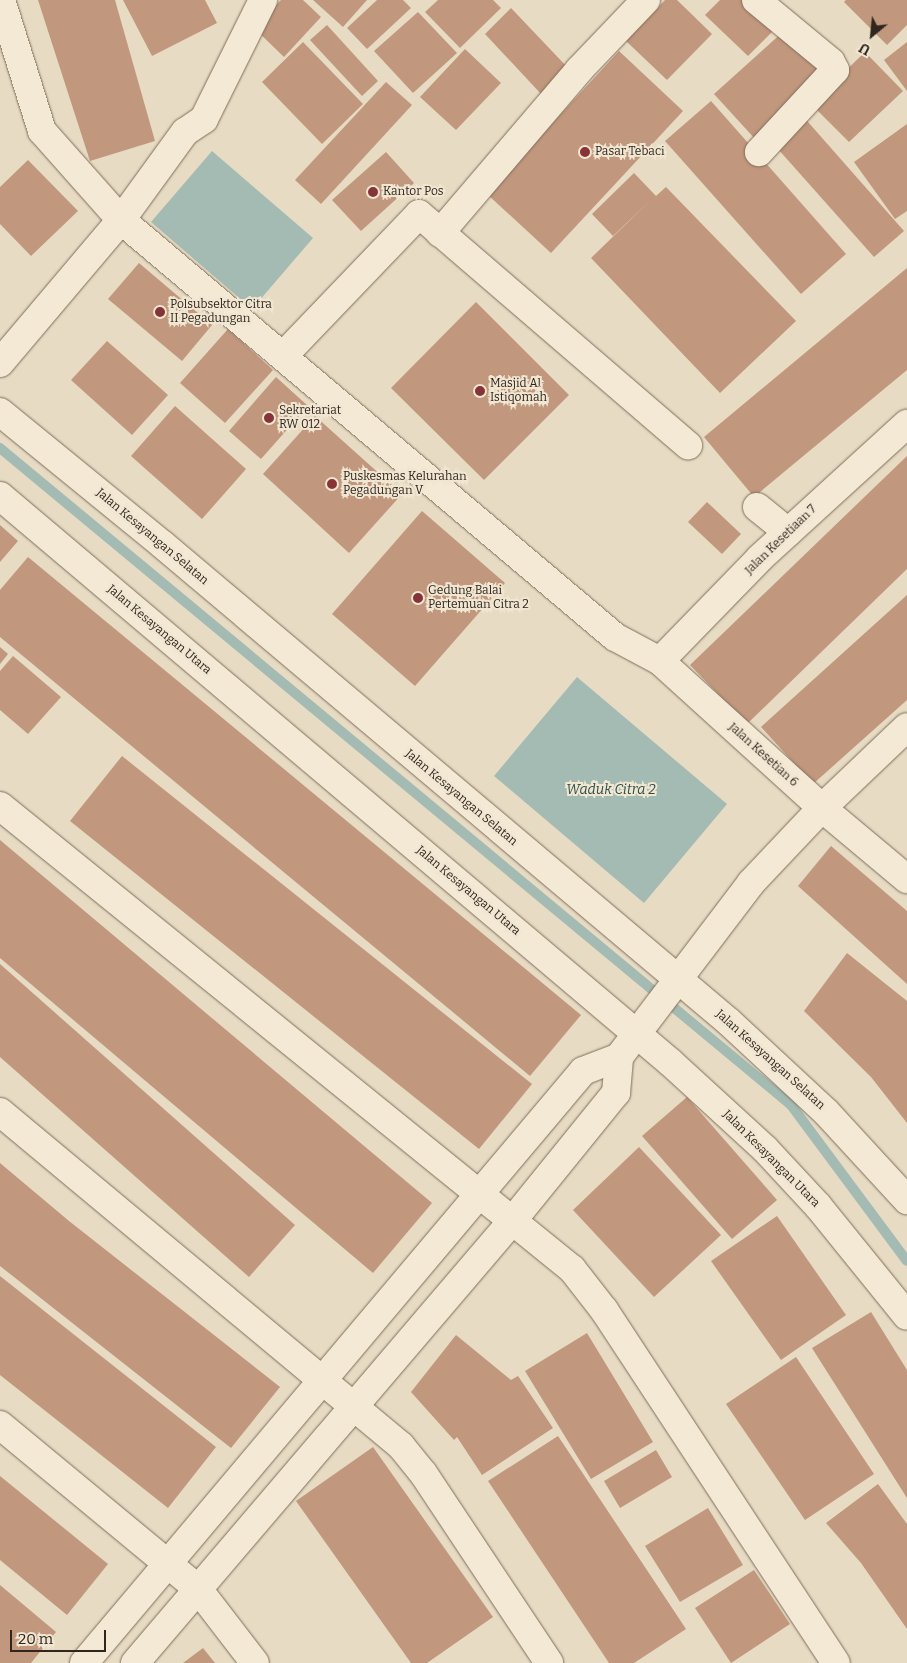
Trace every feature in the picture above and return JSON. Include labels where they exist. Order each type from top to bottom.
[{"type":"street","name":"Jalan Kesetian 6","points":[[1,0],[42,131],[121,220],[284,355],[615,637],[660,661],[822,808],[907,879]]},
{"type":"street","points":[[0,363],[121,220],[185,132],[204,119],[263,0]]},
{"type":"street","points":[[440,233],[579,70],[646,0]]},
{"type":"street","points":[[756,0],[831,62],[835,70],[833,75],[759,152]]},
{"type":"street","points":[[284,355],[419,214],[688,445]]},
{"type":"street","name":"Jalan Kesayangan Selatan","points":[[0,412],[826,1112],[907,1200]]},
{"type":"street","name":"Jalan Kesetiaan 7","points":[[660,661],[788,532],[907,424]]},
{"type":"street","name":"Jalan Kesayangan Utara","points":[[0,496],[639,1029],[765,1149],[853,1246],[907,1316]]},
{"type":"street","points":[[757,507],[788,532]]},
{"type":"street","points":[[135,1663],[513,1220],[616,1093],[619,1057],[673,983],[751,883],[822,808],[907,727]]},
{"type":"street","points":[[0,806],[482,1194],[572,1269],[604,1310],[836,1663]]},
{"type":"street","points":[[84,1663],[325,1381],[583,1071],[619,1057]]},
{"type":"street","points":[[0,1112],[401,1446],[423,1473],[549,1663]]},
{"type":"street","points":[[0,1425],[198,1589],[255,1663]]},
{"type":"water","points":[[212,151],[313,238],[252,309],[151,222]]},
{"type":"water","name":"Waduk Citra 2","points":[[577,677],[727,804],[644,903],[494,776]]},
{"type":"building","points":[[38,0],[115,0],[155,141],[90,161]]},
{"type":"building","points":[[123,0],[205,0],[217,23],[152,56]]},
{"type":"building","points":[[281,0],[303,0],[321,17],[284,57],[254,28]]},
{"type":"building","points":[[313,0],[367,0],[343,27]]},
{"type":"building","points":[[377,0],[403,0],[411,8],[367,49],[347,28]]},
{"type":"building","points":[[438,0],[493,0],[501,8],[460,48],[425,12]]},
{"type":"building","points":[[665,0],[677,0],[712,34],[667,80],[626,41]]},
{"type":"building","points":[[720,0],[744,0],[774,30],[748,56],[705,15]]},
{"type":"building","points":[[846,0],[907,0],[907,25],[887,45],[844,2]]},
{"type":"building","points":[[511,8],[569,69],[542,95],[485,34]]},
{"type":"building","points":[[418,12],[457,53],[413,93],[374,51]]},
{"type":"building","points":[[327,25],[378,81],[362,96],[310,40]]},
{"type":"building","points":[[785,30],[826,75],[756,140],[714,94]]},
{"type":"building","points":[[303,42],[363,104],[322,144],[262,82]]},
{"type":"building","points":[[907,42],[907,91],[884,60]]},
{"type":"building","points":[[465,49],[501,83],[456,130],[420,97]]},
{"type":"building","name":"Pasar Tebaci","points":[[619,51],[683,111],[551,253],[487,194]]},
{"type":"building","points":[[865,52],[903,91],[849,142],[811,104]]},
{"type":"building","points":[[386,82],[412,105],[321,204],[295,180]]},
{"type":"building","points":[[711,101],[846,254],[801,294],[665,141]]},
{"type":"building","points":[[801,114],[904,231],[874,257],[778,149]]},
{"type":"building","points":[[907,124],[907,211],[895,219],[854,162]]},
{"type":"building","name":"Kantor Pos","points":[[386,152],[414,183],[361,231],[332,200]]},
{"type":"building","points":[[28,160],[78,211],[31,256],[0,224],[0,187]]},
{"type":"building","points":[[634,173],[656,196],[666,187],[796,321],[720,393],[591,258],[654,197],[613,236],[592,214]]},
{"type":"building","name":"Polsubsektor Citra II Pegadungan","points":[[139,263],[212,325],[182,361],[108,299]]},
{"type":"building","points":[[907,268],[907,370],[754,497],[704,437]]},
{"type":"building","name":"Masjid Al Istiqomah","points":[[476,302],[569,395],[484,480],[391,388]]},
{"type":"building","points":[[228,329],[273,370],[225,423],[180,383]]},
{"type":"building","points":[[107,341],[168,395],[132,435],[71,380]]},
{"type":"building","name":"Sekretariat RW 012","points":[[276,377],[308,406],[261,459],[229,431]]},
{"type":"building","points":[[175,406],[246,469],[202,519],[131,456]]},
{"type":"building","name":"Puskesmas Kelurahan Pegadungan V","points":[[315,416],[402,494],[349,553],[263,474]]},
{"type":"building","points":[[907,456],[907,569],[747,724],[690,665]]},
{"type":"building","points":[[707,502],[741,534],[722,554],[688,522]]},
{"type":"building","name":"Gedung Balai Pertemuan Citra 2","points":[[422,511],[505,583],[415,686],[332,614]]},
{"type":"building","points":[[0,525],[18,541],[0,562]]},
{"type":"building","points":[[28,557],[581,1015],[530,1076],[0,637],[0,590]]},
{"type":"building","points":[[907,595],[907,700],[813,784],[761,727]]},
{"type":"building","points":[[0,647],[8,654],[0,664]]},
{"type":"building","points":[[13,656],[61,697],[28,734],[0,710],[0,671]]},
{"type":"building","points":[[122,756],[532,1084],[479,1149],[70,821]]},
{"type":"building","points":[[0,840],[432,1203],[373,1273],[0,958]]},
{"type":"building","points":[[831,846],[907,911],[907,984],[798,886]]},
{"type":"building","points":[[847,953],[907,1001],[907,1123],[871,1077],[804,1011]]},
{"type":"building","points":[[0,964],[295,1225],[249,1277],[0,1057]]},
{"type":"building","points":[[687,1097],[777,1200],[732,1239],[642,1136]]},
{"type":"building","points":[[639,1147],[721,1235],[654,1297],[573,1210]]},
{"type":"building","points":[[0,1163],[69,1221],[280,1387],[231,1448],[0,1266]]},
{"type":"building","points":[[777,1216],[846,1315],[781,1360],[711,1261]]},
{"type":"building","points":[[0,1276],[216,1447],[168,1508],[0,1375]]},
{"type":"building","points":[[871,1312],[907,1370],[907,1498],[812,1348]]},
{"type":"building","points":[[587,1333],[653,1442],[591,1479],[525,1371]]},
{"type":"building","points":[[456,1335],[511,1380],[518,1376],[553,1428],[482,1475],[457,1437],[454,1440],[411,1392]]},
{"type":"building","points":[[796,1357],[874,1474],[805,1520],[726,1404]]},
{"type":"building","points":[[558,1436],[686,1629],[634,1663],[609,1663],[488,1481]]},
{"type":"building","points":[[373,1447],[493,1617],[427,1663],[411,1663],[296,1501]]},
{"type":"building","points":[[656,1450],[672,1477],[620,1508],[604,1481]]},
{"type":"building","points":[[0,1476],[108,1564],[67,1615],[0,1560]]},
{"type":"building","points":[[878,1484],[907,1524],[907,1629],[861,1563],[826,1523]]},
{"type":"building","points":[[708,1508],[743,1565],[680,1602],[645,1546]]},
{"type":"building","points":[[754,1570],[790,1624],[731,1663],[695,1608]]},
{"type":"building","points":[[0,1585],[56,1632],[31,1663],[0,1663]]},
{"type":"building","points":[[203,1648],[215,1663],[183,1663]]},
{"type":"waterway","points":[[0,448],[791,1105],[907,1261]]},
{"type":"place","name":"Pasar Tebaci","points":[[585,152]]},
{"type":"place","name":"Kantor Pos","points":[[373,192]]},
{"type":"place","name":"Polsubsektor Citra II Pegadungan","points":[[160,312]]},
{"type":"place","name":"Masjid Al Istiqomah","points":[[480,391]]},
{"type":"place","name":"Sekretariat RW 012","points":[[269,418]]},
{"type":"place","name":"Puskesmas Kelurahan Pegadungan V","points":[[332,484]]},
{"type":"place","name":"Gedung Balai Pertemuan Citra 2","points":[[418,598]]}]
